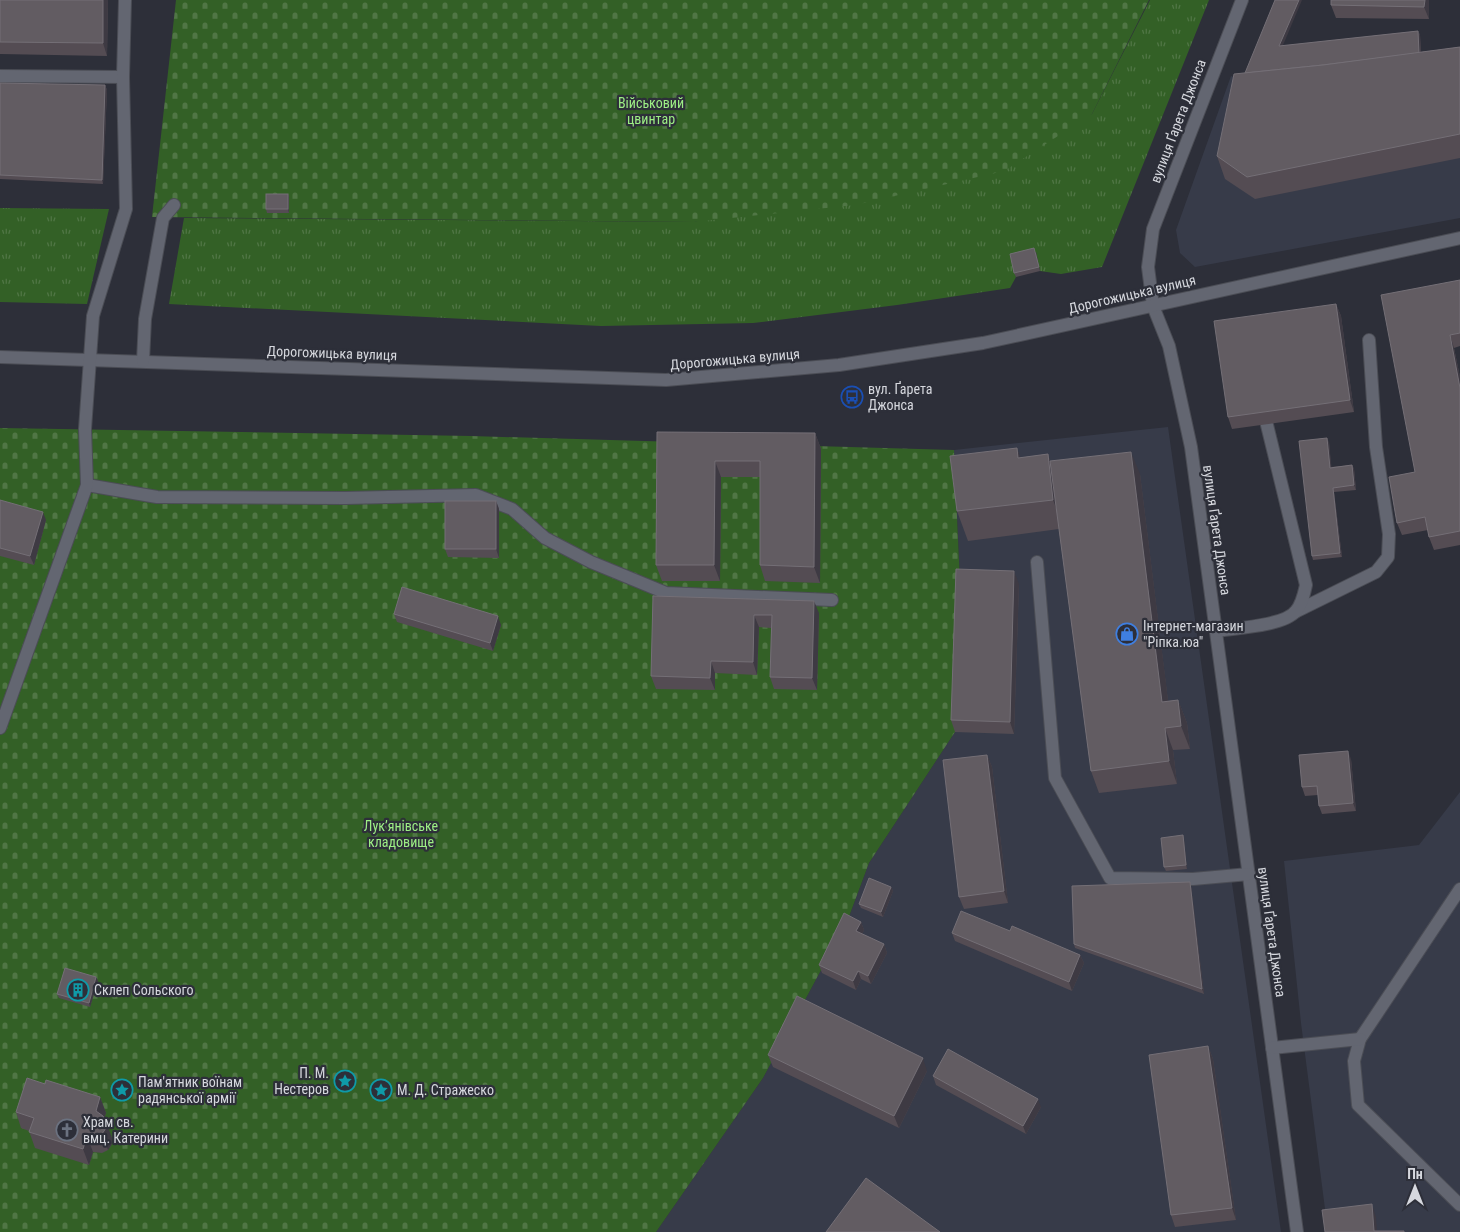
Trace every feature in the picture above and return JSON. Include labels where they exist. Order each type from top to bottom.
[{"type":"street","points":[[0,728],[87,486],[85,429],[93,316],[126,209],[123,77],[125,0]]},
{"type":"street","name":"вулиця Ґарета Джонса","points":[[1242,0],[1153,228],[1148,267],[1153,306],[1168,346],[1190,447],[1297,1232]]},
{"type":"street","points":[[0,76],[123,77]]},
{"type":"street","points":[[143,361],[145,319],[163,218],[174,205]]},
{"type":"street","name":"Дорогожицька вулиця","points":[[0,357],[666,380],[839,365],[982,343],[1460,238]]},
{"type":"street","points":[[1216,631],[1278,621],[1376,572],[1388,557],[1389,534],[1376,447],[1369,340]]},
{"type":"street","points":[[1267,424],[1306,585],[1303,598],[1295,612]]},
{"type":"street","points":[[87,486],[156,497],[345,498],[476,495],[512,509],[545,538],[591,562],[666,593],[832,600]]},
{"type":"street","points":[[1037,562],[1054,778],[1110,878],[1193,879],[1249,874]]},
{"type":"street","points":[[1460,889],[1360,1039],[1354,1061],[1358,1105],[1460,1205]]},
{"type":"street","points":[[1272,1048],[1360,1039]]},
{"type":"shaded area","points":[[1460,56],[1460,218],[1195,267],[1180,253],[1176,230],[1231,76],[1245,81]]},
{"type":"shaded area","points":[[1168,427],[1281,1232],[656,1232],[763,1078],[847,922],[869,863],[955,732],[960,582],[954,450]]},
{"type":"shaded area","points":[[1460,792],[1460,1232],[1328,1232],[1301,1023],[1284,861],[1419,845]]},
{"type":"green space","name":"Військовий цвинтар","points":[[176,0],[1149,0],[1092,114],[1004,171],[855,205],[694,222],[152,217]]},
{"type":"green space","points":[[1150,0],[1209,0],[1102,267],[1061,274],[1040,271],[1036,252],[1012,258],[1016,277],[1010,288],[897,305],[753,323],[601,326],[169,304],[184,218],[694,222],[1092,114]]},
{"type":"green space","points":[[0,208],[109,209],[87,304],[0,302]]},
{"type":"green space","name":"Лукʼянівське кладовище","points":[[0,428],[471,436],[954,450],[960,582],[955,732],[869,863],[847,922],[763,1078],[656,1232],[0,1232]]},
{"type":"building","points":[[0,0],[103,0],[103,43],[0,42]]},
{"type":"building","points":[[1275,0],[1299,0],[1279,46],[1418,31],[1419,53],[1245,73]]},
{"type":"building","points":[[1331,0],[1425,0],[1424,7],[1331,5]]},
{"type":"building","points":[[1460,47],[1460,134],[1247,177],[1217,156],[1234,74],[1323,65]]},
{"type":"building","points":[[0,83],[105,85],[102,180],[0,175]]},
{"type":"building","points":[[266,194],[288,194],[288,209],[266,209]]},
{"type":"building","points":[[1034,248],[1039,267],[1014,273],[1010,254]]},
{"type":"building","points":[[1460,280],[1460,333],[1450,335],[1460,388],[1460,531],[1429,537],[1425,517],[1397,523],[1389,477],[1415,472],[1381,295]]},
{"type":"building","points":[[1336,304],[1350,400],[1228,417],[1214,321]]},
{"type":"building","points":[[657,432],[815,433],[814,567],[760,565],[760,461],[715,461],[714,565],[656,565]]},
{"type":"building","points":[[1327,438],[1330,468],[1352,465],[1354,485],[1333,488],[1340,553],[1312,556],[1299,441]]},
{"type":"building","points":[[1017,448],[1018,458],[1048,454],[1053,500],[957,511],[950,456]]},
{"type":"building","points":[[1131,452],[1162,702],[1178,700],[1181,726],[1165,728],[1169,761],[1091,771],[1050,461]]},
{"type":"building","points":[[0,500],[43,512],[30,556],[0,548]]},
{"type":"building","points":[[445,501],[496,501],[496,549],[445,549]]},
{"type":"building","points":[[956,569],[1014,571],[1010,722],[951,720]]},
{"type":"building","points":[[402,587],[498,616],[490,643],[394,614]]},
{"type":"building","points":[[653,596],[814,601],[812,678],[770,677],[772,615],[754,615],[753,662],[711,661],[710,678],[651,676]]},
{"type":"building","points":[[1348,751],[1353,803],[1319,806],[1317,786],[1302,787],[1299,755]]},
{"type":"building","points":[[987,755],[1004,891],[959,897],[943,760]]},
{"type":"building","points":[[1183,835],[1186,865],[1164,867],[1161,838]]},
{"type":"building","points":[[869,878],[891,887],[881,912],[859,904]]},
{"type":"building","points":[[1190,882],[1202,989],[1074,944],[1072,886]]},
{"type":"building","points":[[961,911],[1010,931],[1012,926],[1080,955],[1069,982],[952,933]]},
{"type":"building","points":[[844,913],[861,922],[856,931],[884,944],[868,976],[858,971],[853,981],[819,965]]},
{"type":"building","name":"Склеп Сольского","points":[[65,968],[96,977],[89,1003],[57,994]]},
{"type":"building","points":[[797,996],[923,1058],[894,1116],[768,1055]]},
{"type":"building","points":[[1208,1046],[1232,1208],[1171,1215],[1149,1055]]},
{"type":"building","points":[[948,1049],[1038,1099],[1023,1126],[933,1076]]},
{"type":"building","name":"Храм св. вмц. Катерини","points":[[27,1078],[45,1084],[46,1080],[100,1097],[96,1111],[103,1116],[106,1122],[106,1128],[102,1134],[96,1137],[87,1136],[83,1149],[29,1132],[34,1118],[16,1112]]},
{"type":"building","points":[[866,1178],[940,1232],[826,1232]]},
{"type":"building","points":[[1372,1204],[1374,1231],[1404,1232],[1325,1232],[1322,1210]]},
{"type":"place","name":"вул. Ґарета Джонса","points":[[852,397]]},
{"type":"place","name":"Інтернет-магазин \"Ріпка.юа\"","points":[[1127,634]]},
{"type":"place","name":"Склеп Сольского","points":[[78,990]]},
{"type":"place","name":"П. М. Нестеров","points":[[345,1081]]},
{"type":"place","name":"Пам'ятник воїнам радянської армії","points":[[122,1090]]},
{"type":"place","name":"М. Д. Стражеско","points":[[381,1090]]},
{"type":"place","name":"Храм св. вмц. Катерини","points":[[67,1130]]}]
